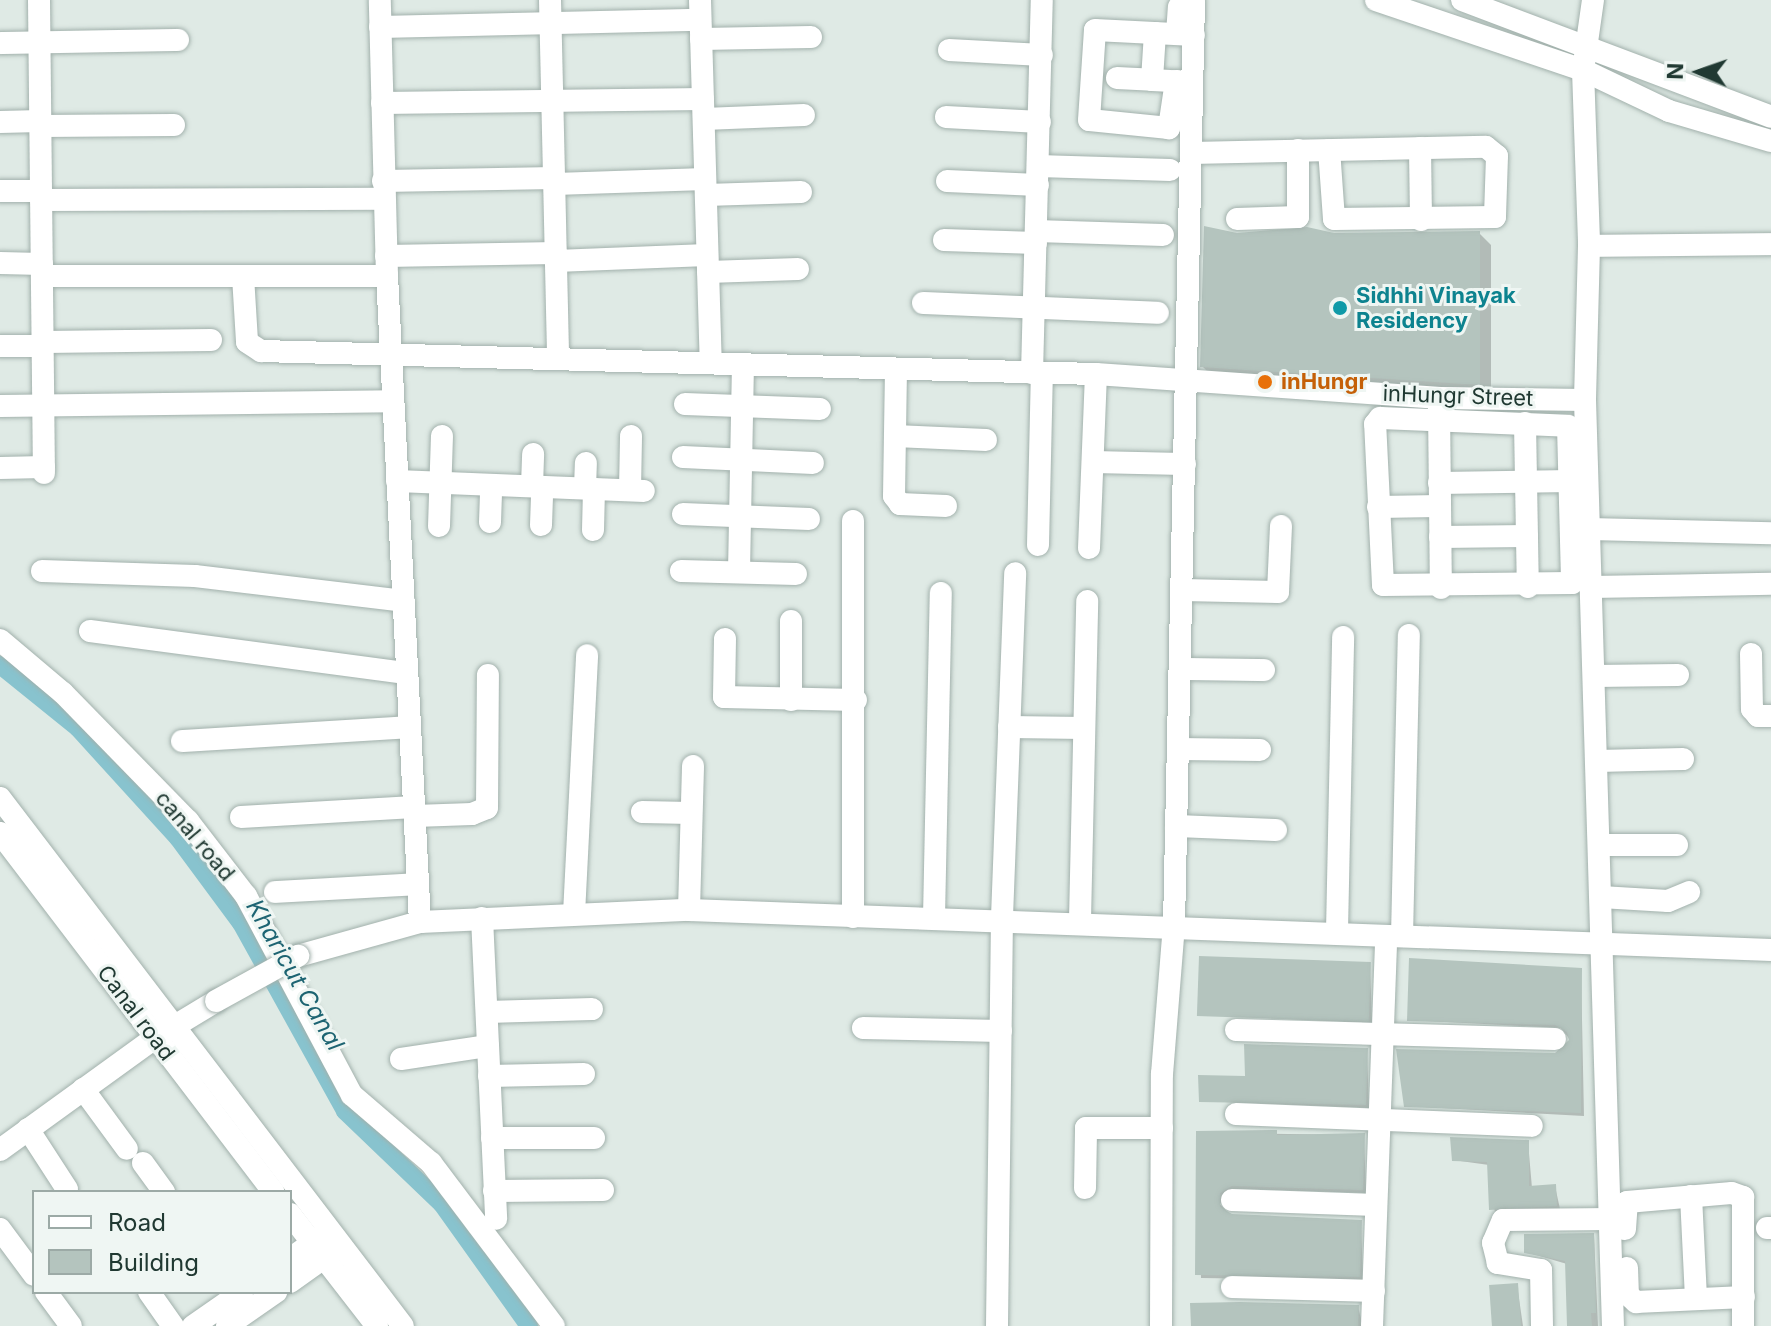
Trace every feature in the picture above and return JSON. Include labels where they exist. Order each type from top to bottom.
[{"type":"street","points":[[0,468],[44,470],[46,406],[39,0]]},
{"type":"street","points":[[380,0],[386,266],[420,922]]},
{"type":"street","points":[[550,0],[558,358]]},
{"type":"street","points":[[1038,545],[1034,311],[1042,0]]},
{"type":"street","points":[[1376,0],[1583,70],[1669,111],[1771,141]]},
{"type":"street","points":[[1462,0],[1589,45],[1771,117]]},
{"type":"street","points":[[1593,0],[1589,45],[1583,70],[1589,246],[1585,400],[1613,1326]]},
{"type":"street","points":[[1152,80],[1175,34],[1186,3]]},
{"type":"street","points":[[380,27],[700,20],[811,37]]},
{"type":"street","points":[[700,20],[711,363]]},
{"type":"street","points":[[1175,34],[1094,32],[1089,120],[1169,128],[1185,82]]},
{"type":"street","points":[[1161,1326],[1162,1128],[1174,925],[1191,153],[1185,82],[1175,34]]},
{"type":"street","points":[[0,43],[178,40]]},
{"type":"street","points":[[949,50],[1042,55]]},
{"type":"street","points":[[1117,78],[1185,82]]},
{"type":"street","points":[[382,103],[553,101],[804,115]]},
{"type":"street","points":[[946,117],[1040,122]]},
{"type":"street","points":[[0,122],[174,125]]},
{"type":"street","points":[[1191,153],[1298,150],[1486,147],[1497,156],[1495,217],[1421,220],[1331,217],[1329,150]]},
{"type":"street","points":[[1420,148],[1421,220]]},
{"type":"street","points":[[1237,219],[1298,217],[1298,150]]},
{"type":"street","points":[[947,181],[1170,170]]},
{"type":"street","points":[[0,191],[41,195],[384,190],[555,181],[801,192]]},
{"type":"street","points":[[944,240],[1163,235]]},
{"type":"street","points":[[1589,246],[1771,244]]},
{"type":"street","points":[[0,263],[42,270],[243,276],[556,257],[798,269]]},
{"type":"street","name":"inHungr Street","points":[[243,276],[247,342],[261,351],[1187,378],[1439,409],[1585,400]]},
{"type":"street","points":[[923,303],[1034,311],[1158,313]]},
{"type":"street","points":[[0,346],[211,340]]},
{"type":"street","points":[[739,572],[743,364]]},
{"type":"street","points":[[896,369],[894,496],[900,504],[946,506]]},
{"type":"street","points":[[1089,548],[1096,374]]},
{"type":"street","points":[[0,406],[393,401]]},
{"type":"street","points":[[685,404],[820,409]]},
{"type":"street","points":[[1439,409],[1441,588]]},
{"type":"street","points":[[1439,409],[1525,423],[1568,426],[1572,481],[1572,583],[1441,588],[1383,585],[1377,419],[1439,409]]},
{"type":"street","points":[[1525,423],[1528,587]]},
{"type":"street","points":[[439,526],[442,436]]},
{"type":"street","points":[[397,481],[637,490],[631,436]]},
{"type":"street","points":[[895,436],[986,440]]},
{"type":"street","points":[[533,454],[541,525]]},
{"type":"street","points":[[683,457],[813,463]]},
{"type":"street","points":[[1093,462],[1185,464]]},
{"type":"street","points":[[586,463],[593,530]]},
{"type":"street","points":[[1439,483],[1572,481]]},
{"type":"street","points":[[490,522],[491,485]]},
{"type":"street","points":[[1378,507],[1439,506]]},
{"type":"street","points":[[683,514],[809,519]]},
{"type":"street","points":[[853,521],[856,700],[853,917]]},
{"type":"street","points":[[1182,590],[1278,592],[1281,526]]},
{"type":"street","points":[[1589,529],[1771,533]]},
{"type":"street","points":[[1440,537],[1527,536]]},
{"type":"street","points":[[42,571],[195,576],[404,601]]},
{"type":"street","points":[[681,571],[796,574]]},
{"type":"street","points":[[997,1326],[1002,917],[1015,573]]},
{"type":"street","points":[[1591,587],[1771,584]]},
{"type":"street","points":[[934,917],[941,593]]},
{"type":"street","points":[[1080,920],[1087,601]]},
{"type":"street","points":[[791,621],[791,700]]},
{"type":"street","points":[[90,631],[406,673]]},
{"type":"street","points":[[1372,1326],[1383,1032],[1394,936],[1409,635]]},
{"type":"street","points":[[1337,931],[1343,637]]},
{"type":"street","points":[[725,639],[724,697],[856,700]]},
{"type":"street","name":"canal road","points":[[0,640],[63,693],[188,821],[246,896],[352,1095],[431,1163],[554,1326]]},
{"type":"street","points":[[1751,654],[1752,709],[1758,716],[1771,716]]},
{"type":"street","points":[[574,914],[587,655]]},
{"type":"street","points":[[1180,669],[1264,670]]},
{"type":"street","points":[[241,817],[414,812],[472,814],[487,808],[488,675]]},
{"type":"street","points":[[1594,676],[1678,675]]},
{"type":"street","points":[[182,741],[409,727]]},
{"type":"street","points":[[1009,727],[1084,728]]},
{"type":"street","points":[[1178,749],[1260,750]]},
{"type":"street","points":[[1597,761],[1683,759]]},
{"type":"street","points":[[689,910],[693,766]]},
{"type":"street","points":[[0,798],[163,1033],[284,1190]]},
{"type":"street","points":[[642,812],[691,813]]},
{"type":"street","points":[[1176,826],[1276,830]]},
{"type":"street","points":[[1599,845],[1677,845]]},
{"type":"street","name":"Canal road","points":[[4,847],[163,1033],[272,1190]]},
{"type":"street","points":[[275,892],[418,884]]},
{"type":"street","points":[[1601,897],[1668,901],[1689,892]]},
{"type":"street","points":[[0,1150],[163,1033],[298,956],[420,922],[689,910],[853,917],[1002,917],[1337,931],[1602,947],[1771,950]]},
{"type":"street","points":[[482,918],[496,1219]]},
{"type":"street","points":[[487,1012],[592,1009]]},
{"type":"street","points":[[863,1028],[1001,1031]]},
{"type":"street","points":[[1236,1030],[1555,1039]]},
{"type":"street","points":[[401,1059],[488,1046]]},
{"type":"street","points":[[489,1076],[584,1074]]},
{"type":"street","points":[[83,1089],[162,1190]]},
{"type":"street","points":[[1236,1114],[1532,1126]]},
{"type":"street","points":[[1085,1188],[1086,1128],[1162,1128]]},
{"type":"street","points":[[28,1129],[67,1189]]},
{"type":"street","points":[[492,1138],[594,1138]]},
{"type":"street","points":[[494,1191],[603,1190]]},
{"type":"street","points":[[1743,1326],[1744,1297],[1743,1197],[1691,1196],[1625,1204],[1628,1295],[1636,1302],[1744,1297]]},
{"type":"street","points":[[1691,1196],[1696,1299]]},
{"type":"street","points":[[1232,1200],[1376,1205]]},
{"type":"street","points":[[292,1201],[326,1245],[377,1326]]},
{"type":"street","points":[[292,1216],[326,1245],[403,1326]]},
{"type":"street","points":[[1542,1326],[1541,1270],[1498,1263],[1493,1243],[1503,1220],[1612,1219]]},
{"type":"street","points":[[0,1229],[32,1272]]},
{"type":"street","points":[[292,1258],[326,1245]]},
{"type":"street","points":[[292,1280],[326,1245]]},
{"type":"street","points":[[1232,1287],[1374,1291]]},
{"type":"street","points":[[47,1294],[71,1326]]},
{"type":"street","points":[[150,1294],[173,1326]]},
{"type":"street","points":[[193,1326],[270,1294]]},
{"type":"street","points":[[227,1326],[244,1303]]},
{"type":"building","name":"Sidhhi Vinayak Residency","points":[[1204,226],[1237,233],[1307,227],[1334,233],[1480,231],[1480,385],[1200,367]]},
{"type":"building","points":[[1199,956],[1371,962],[1369,1022],[1197,1016]]},
{"type":"building","points":[[1409,958],[1582,968],[1581,1113],[1404,1107],[1396,1049],[1555,1053],[1569,1040],[1567,1032],[1555,1025],[1407,1021]]},
{"type":"building","points":[[1244,1044],[1368,1048],[1366,1105],[1199,1102],[1198,1075],[1245,1076]]},
{"type":"building","points":[[1277,1130],[1277,1135],[1365,1133],[1363,1190],[1232,1186],[1220,1193],[1220,1207],[1232,1214],[1362,1220],[1360,1277],[1195,1275],[1196,1131]]},
{"type":"building","points":[[1450,1137],[1529,1140],[1529,1186],[1556,1184],[1557,1206],[1489,1210],[1487,1162],[1452,1161]]},
{"type":"building","points":[[1594,1233],[1596,1313],[1591,1313],[1592,1326],[1567,1326],[1565,1261],[1524,1253],[1524,1234]]},
{"type":"building","points":[[1518,1283],[1521,1326],[1492,1326],[1489,1285]]},
{"type":"building","points":[[1190,1303],[1359,1305],[1358,1326],[1191,1326]]},
{"type":"waterway","name":"Kharicut Canal","points":[[0,665],[78,728],[178,838],[241,923],[345,1111],[442,1204],[529,1326]]},
{"type":"place","name":"Sidhhi Vinayak Residency","points":[[1340,308]]},
{"type":"place","name":"inHungr","points":[[1265,382]]}]
